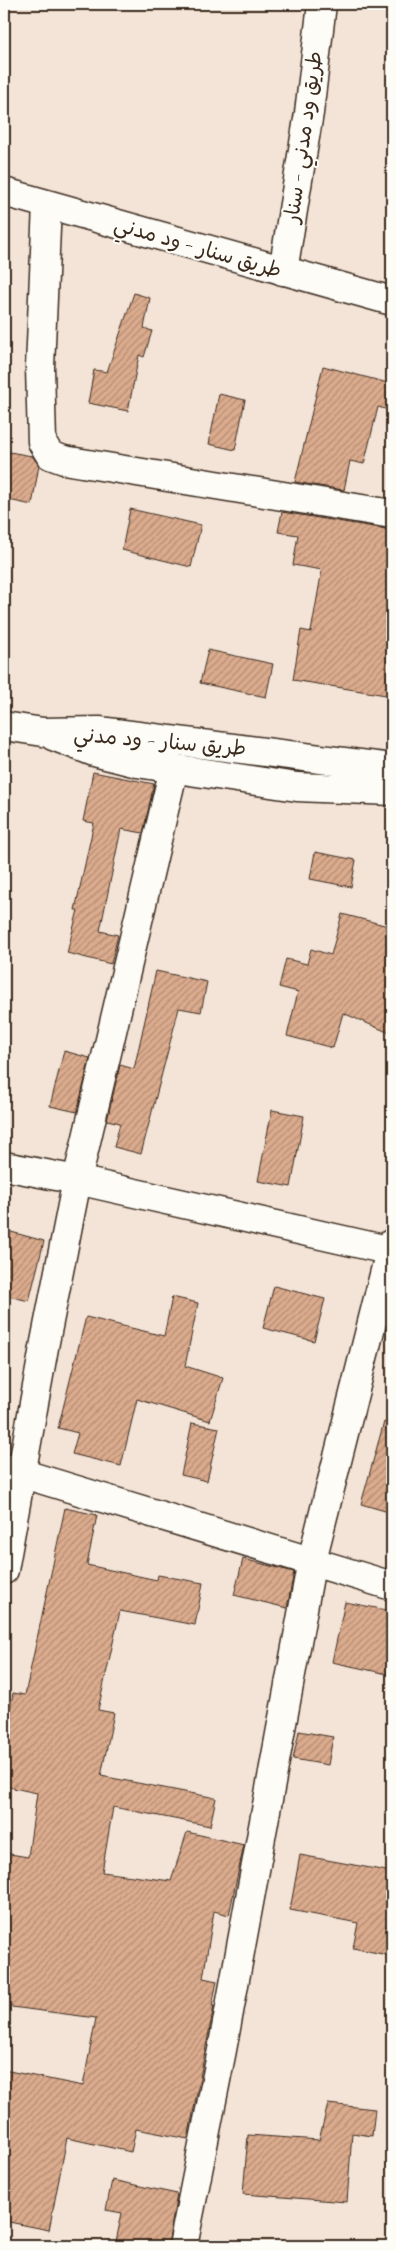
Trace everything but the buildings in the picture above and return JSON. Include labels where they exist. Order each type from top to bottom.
[{"type":"street","name":"طريق ود مدني - سنار","points":[[283,271],[309,113],[322,4]]},
{"type":"street","name":"طريق سنار - ود مدني","points":[[4,192],[392,301]]},
{"type":"street","points":[[47,205],[40,368],[42,442],[50,454],[73,462],[392,514]]},
{"type":"street","points":[[4,726],[42,732]]},
{"type":"street","name":"طريق سنار - ود مدني","points":[[42,732],[99,731],[392,768]]},
{"type":"street","name":"طريق سنار - ود مدني","points":[[42,732],[94,752],[137,763],[297,788],[392,791]]},
{"type":"street","points":[[4,1570],[12,1470],[77,1180],[174,768]]},
{"type":"street","points":[[4,1166],[391,1248],[312,1560],[227,2021],[183,2246]]},
{"type":"street","points":[[12,1470],[312,1560],[392,1586]]}]
